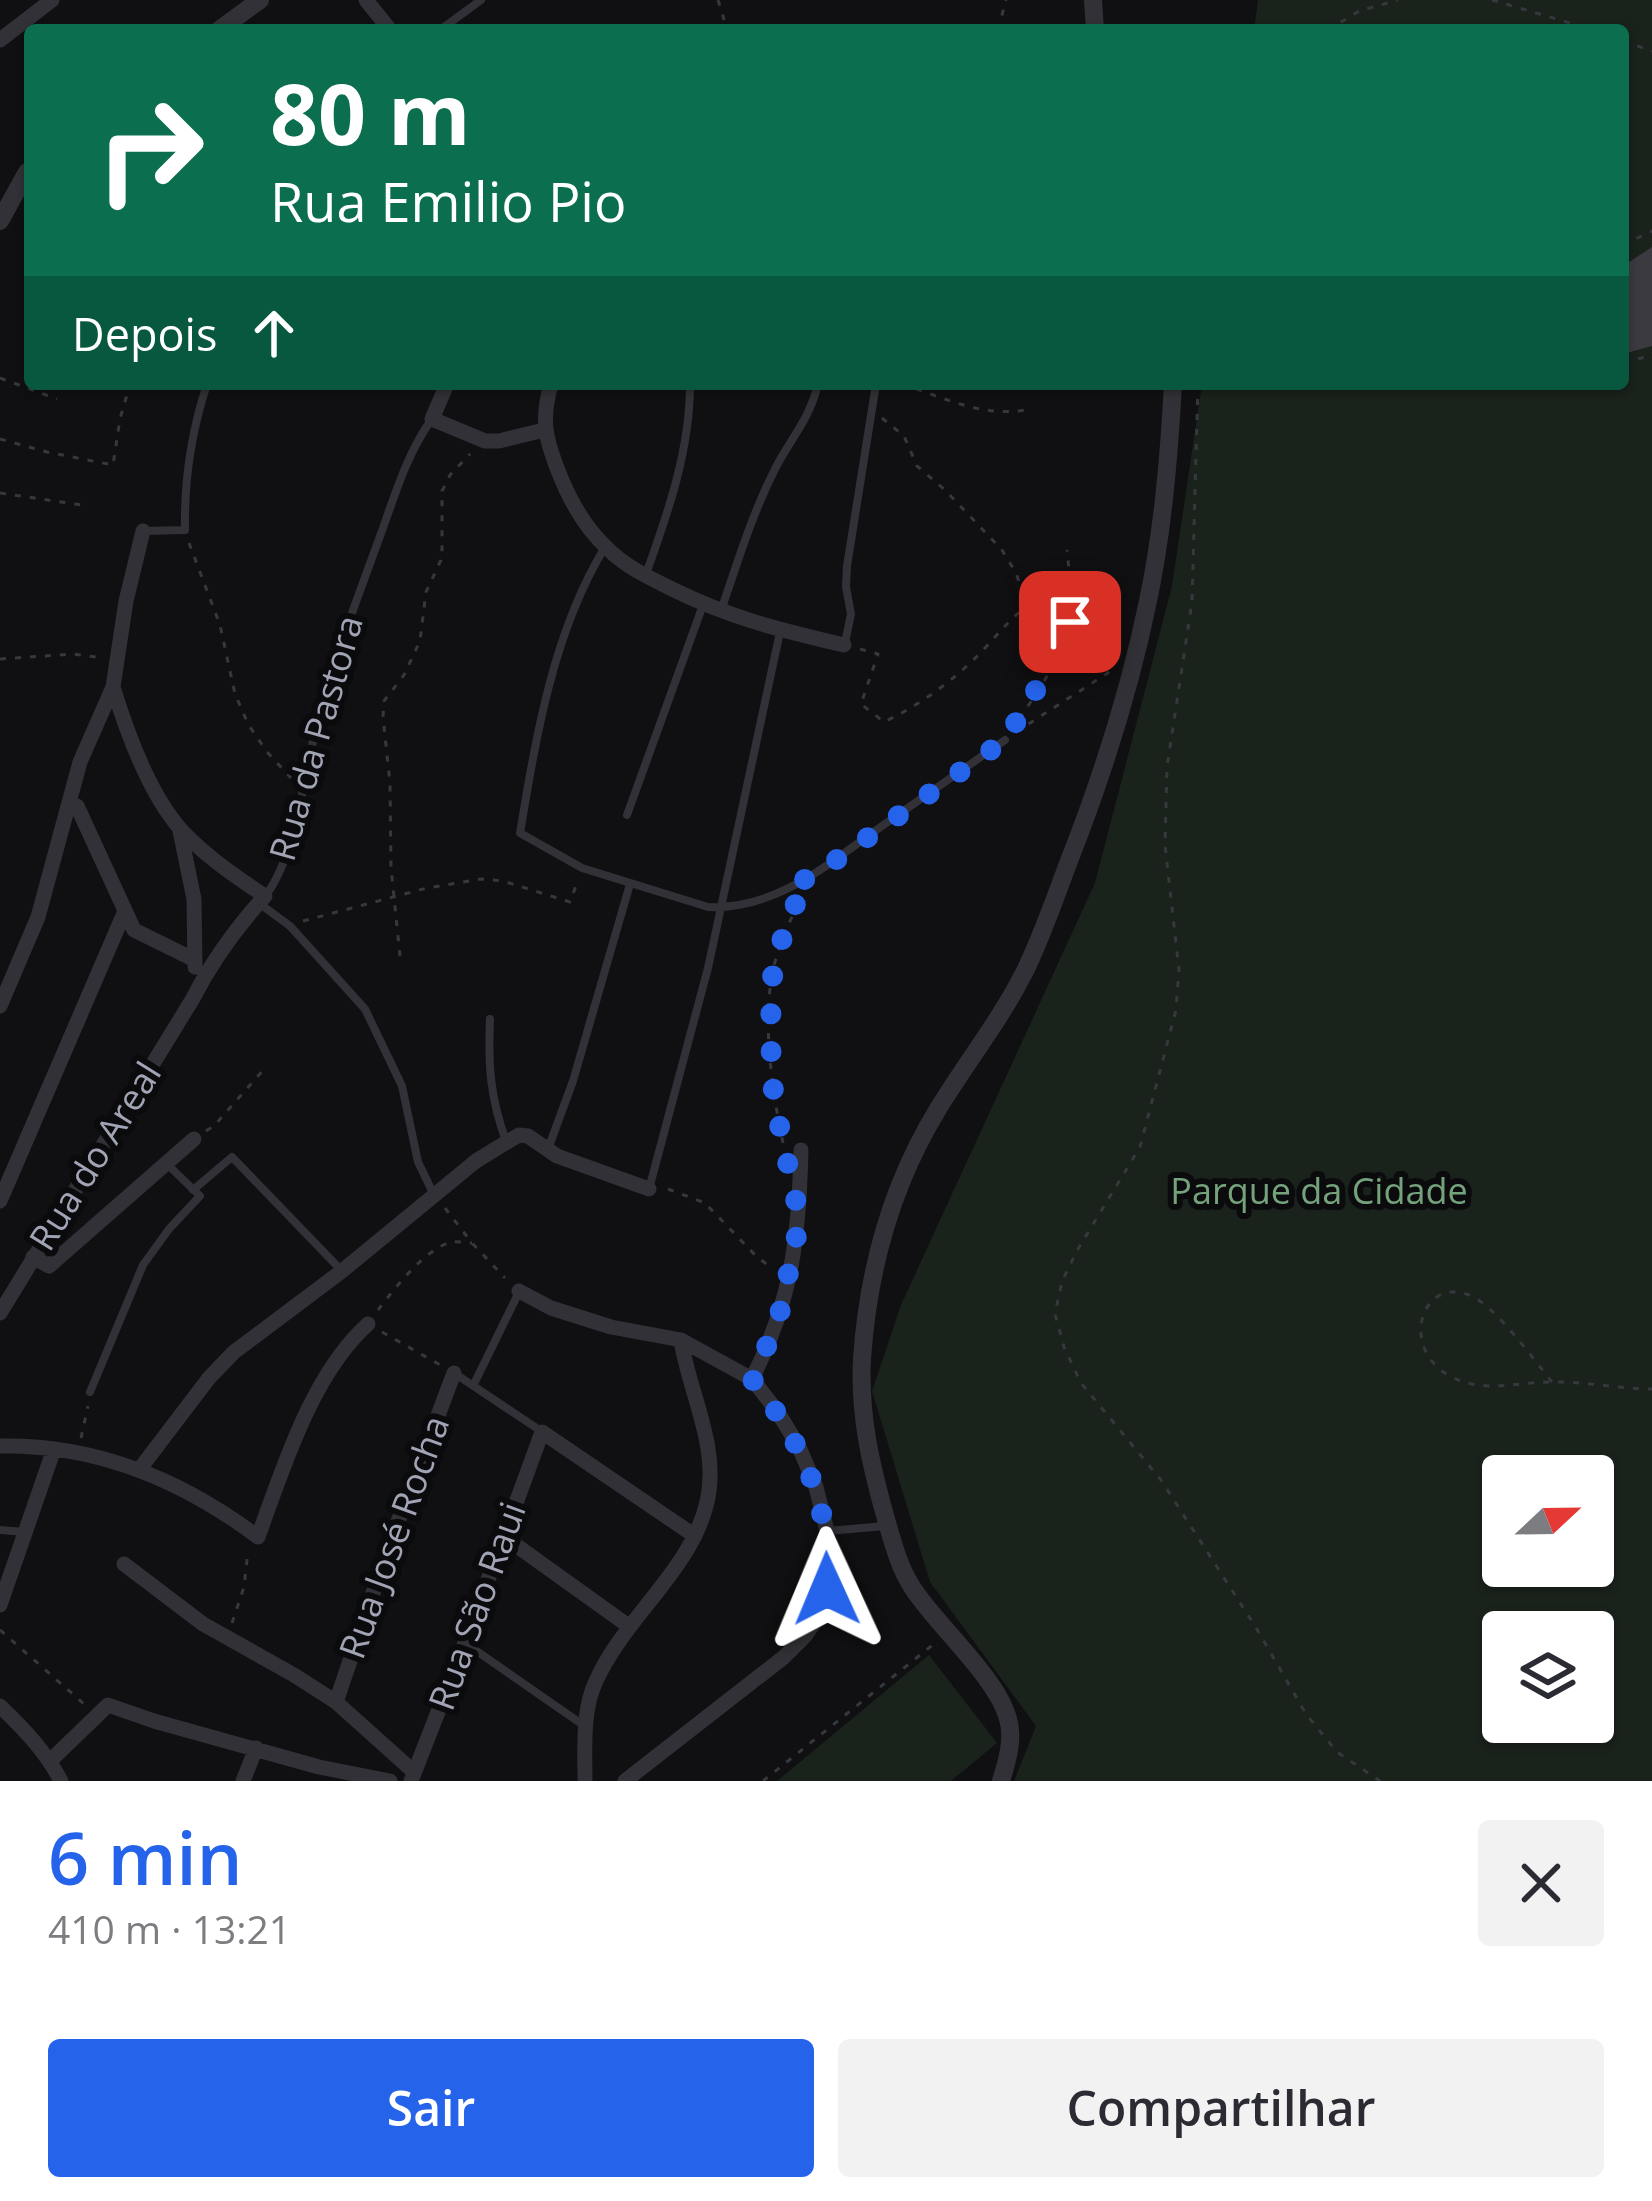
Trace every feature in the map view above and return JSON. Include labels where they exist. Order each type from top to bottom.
[{"type":"street","points":[[0,40],[52,0]]},
{"type":"street","points":[[226,24],[260,0]]},
{"type":"street","points":[[366,0],[385,24]]},
{"type":"street","points":[[0,221],[24,178]]},
{"type":"street","points":[[444,390],[432,418],[485,441],[544,430]]},
{"type":"street","points":[[550,390],[544,430],[568,497],[605,548],[645,576],[703,605],[844,645]]},
{"type":"street","points":[[1001,1781],[1009,1720],[988,1683],[912,1588],[888,1526],[867,1447],[862,1391],[866,1323],[895,1194],[934,1114],[1024,972],[1095,793],[1148,601],[1172,390]]},
{"type":"street","points":[[0,1006],[38,917],[74,800],[80,762],[113,687],[143,531]]},
{"type":"street","points":[[113,687],[149,778],[180,829],[262,900]]},
{"type":"street","points":[[74,800],[134,930],[195,960]]},
{"type":"street","points":[[180,829],[194,899],[192,1000]]},
{"type":"street","name":"Rua da Pastora","points":[[192,1000],[226,940],[262,900]]},
{"type":"street","points":[[0,1201],[125,911]]},
{"type":"street","name":"Rua do Areal","points":[[0,1313],[192,1000]]},
{"type":"street","points":[[139,1470],[234,1352],[476,1161],[507,1142],[528,1136],[548,1150],[650,1186]]},
{"type":"street","points":[[33,1257],[49,1266],[194,1139]]},
{"type":"street","points":[[752,1379],[778,1321],[800,1220],[793,1150]]},
{"type":"street","points":[[519,1291],[551,1308],[611,1328],[681,1340],[752,1379],[799,1447],[816,1487],[826,1531],[827,1589],[821,1613],[805,1636],[625,1781]]},
{"type":"street","points":[[0,1446],[108,1458],[180,1486],[254,1534],[295,1436],[336,1362],[368,1324]]},
{"type":"street","points":[[585,1781],[588,1707],[596,1679],[695,1536],[708,1498],[704,1423],[681,1340]]},
{"type":"street","name":"Rua José Rocha","points":[[336,1702],[454,1373]]},
{"type":"street","points":[[542,1432],[695,1536]]},
{"type":"street","name":"Rua São Raui","points":[[412,1776],[542,1432]]},
{"type":"street","points":[[0,1605],[54,1449]]},
{"type":"street","points":[[503,1537],[630,1627]]},
{"type":"street","points":[[124,1564],[164,1596],[336,1702],[412,1776]]},
{"type":"street","points":[[50,1761],[108,1705],[319,1767],[391,1781]]},
{"type":"street","points":[[0,1706],[26,1731],[61,1781]]},
{"type":"street","points":[[243,1781],[256,1748]]},
{"type":"lane","points":[[448,24],[481,0]]},
{"type":"lane","points":[[143,531],[185,530],[184,496],[206,390]]},
{"type":"lane","points":[[645,576],[671,506],[690,390]]},
{"type":"lane","points":[[721,612],[746,535],[778,464],[802,427],[816,390]]},
{"type":"lane","points":[[844,645],[851,614],[848,566],[875,390]]},
{"type":"lane","name":"Rua da Pastora","points":[[262,900],[287,850],[331,669],[392,500],[432,418]]},
{"type":"lane","points":[[605,548],[589,574],[558,656],[520,833],[583,868],[698,905],[722,908],[750,902],[822,870],[1005,740]]},
{"type":"lane","points":[[627,815],[703,605]]},
{"type":"lane","points":[[650,1186],[722,908],[780,630]]},
{"type":"lane","points":[[548,1150],[630,884]]},
{"type":"lane","points":[[262,900],[346,986],[374,1024],[402,1086],[418,1162],[434,1195]]},
{"type":"lane","points":[[490,1019],[488,1069],[507,1142]]},
{"type":"lane","points":[[193,1190],[232,1157],[342,1271]]},
{"type":"lane","points":[[90,1392],[134,1284],[155,1247],[200,1196],[166,1162]]},
{"type":"lane","name":"Rua José Rocha","points":[[473,1386],[519,1291]]},
{"type":"lane","points":[[454,1373],[542,1432]]},
{"type":"lane","points":[[826,1531],[888,1526]]},
{"type":"lane","points":[[0,1530],[26,1532]]},
{"type":"lane","points":[[465,1643],[587,1728]]},
{"type":"path","points":[[1338,24],[1359,11],[1398,0]]},
{"type":"path","points":[[1492,0],[1574,24]]},
{"type":"path","points":[[33,390],[57,399]]},
{"type":"path","points":[[0,439],[112,465],[129,390]]},
{"type":"path","points":[[921,390],[991,412],[1031,410]]},
{"type":"path","points":[[1198,390],[1192,602],[1167,767],[1165,845],[1179,970],[1176,1010],[1140,1147],[1070,1265],[1055,1314],[1081,1383],[1161,1480],[1306,1714],[1337,1752],[1380,1781]]},
{"type":"path","points":[[871,410],[904,436],[917,466],[1002,550],[1052,664]]},
{"type":"path","points":[[400,956],[389,843],[384,701],[404,675],[420,641],[426,592],[442,558],[442,491],[450,475],[485,441]]},
{"type":"path","points":[[0,493],[82,505]]},
{"type":"path","points":[[185,530],[220,625],[235,694],[248,724],[302,788]]},
{"type":"path","points":[[1005,740],[1052,664],[1070,622],[1066,550]]},
{"type":"path","points":[[844,645],[878,654],[861,704],[884,722],[929,697],[1027,606]]},
{"type":"path","points":[[0,658],[73,654],[116,659]]},
{"type":"path","points":[[1005,740],[1134,656]]},
{"type":"path","points":[[290,926],[481,879],[570,902],[583,868]]},
{"type":"path","points":[[787,889],[796,906],[783,936],[770,992],[774,1100],[793,1150]]},
{"type":"path","points":[[194,1139],[214,1126],[266,1067]]},
{"type":"path","points":[[650,1186],[705,1204],[788,1282]]},
{"type":"path","points":[[434,1195],[519,1291]]},
{"type":"path","points":[[454,1373],[368,1324],[422,1261],[451,1242],[472,1243]]},
{"type":"path","points":[[1552,1382],[1487,1307],[1468,1294],[1434,1299],[1423,1314],[1419,1336],[1429,1358],[1447,1375],[1471,1384],[1496,1387],[1552,1382],[1652,1389]]},
{"type":"path","points":[[79,1452],[90,1392]]},
{"type":"path","points":[[227,1637],[244,1587],[254,1534]]},
{"type":"path","points":[[0,1630],[97,1716]]},
{"type":"path","points":[[763,1781],[948,1633]]},
{"type":"green space","name":"Parque da Cidade","points":[[1258,0],[1652,0],[1652,1781],[1014,1781],[1036,1726],[930,1582],[872,1391],[901,1305],[1095,883],[1172,586],[1201,390],[1629,390],[1629,24],[1255,24]]},
{"type":"green space","points":[[929,1655],[997,1743],[951,1781],[777,1781]]},
{"type":"building","points":[[1652,247],[1652,346],[1629,352],[1629,262]]},
{"type":"route","points":[[827,1589],[829,1558],[816,1487],[799,1447],[752,1379],[778,1321],[800,1220],[774,1100],[770,1033],[773,970],[796,906],[787,889],[822,870],[1005,740],[1035,695],[1070,622]]}]
